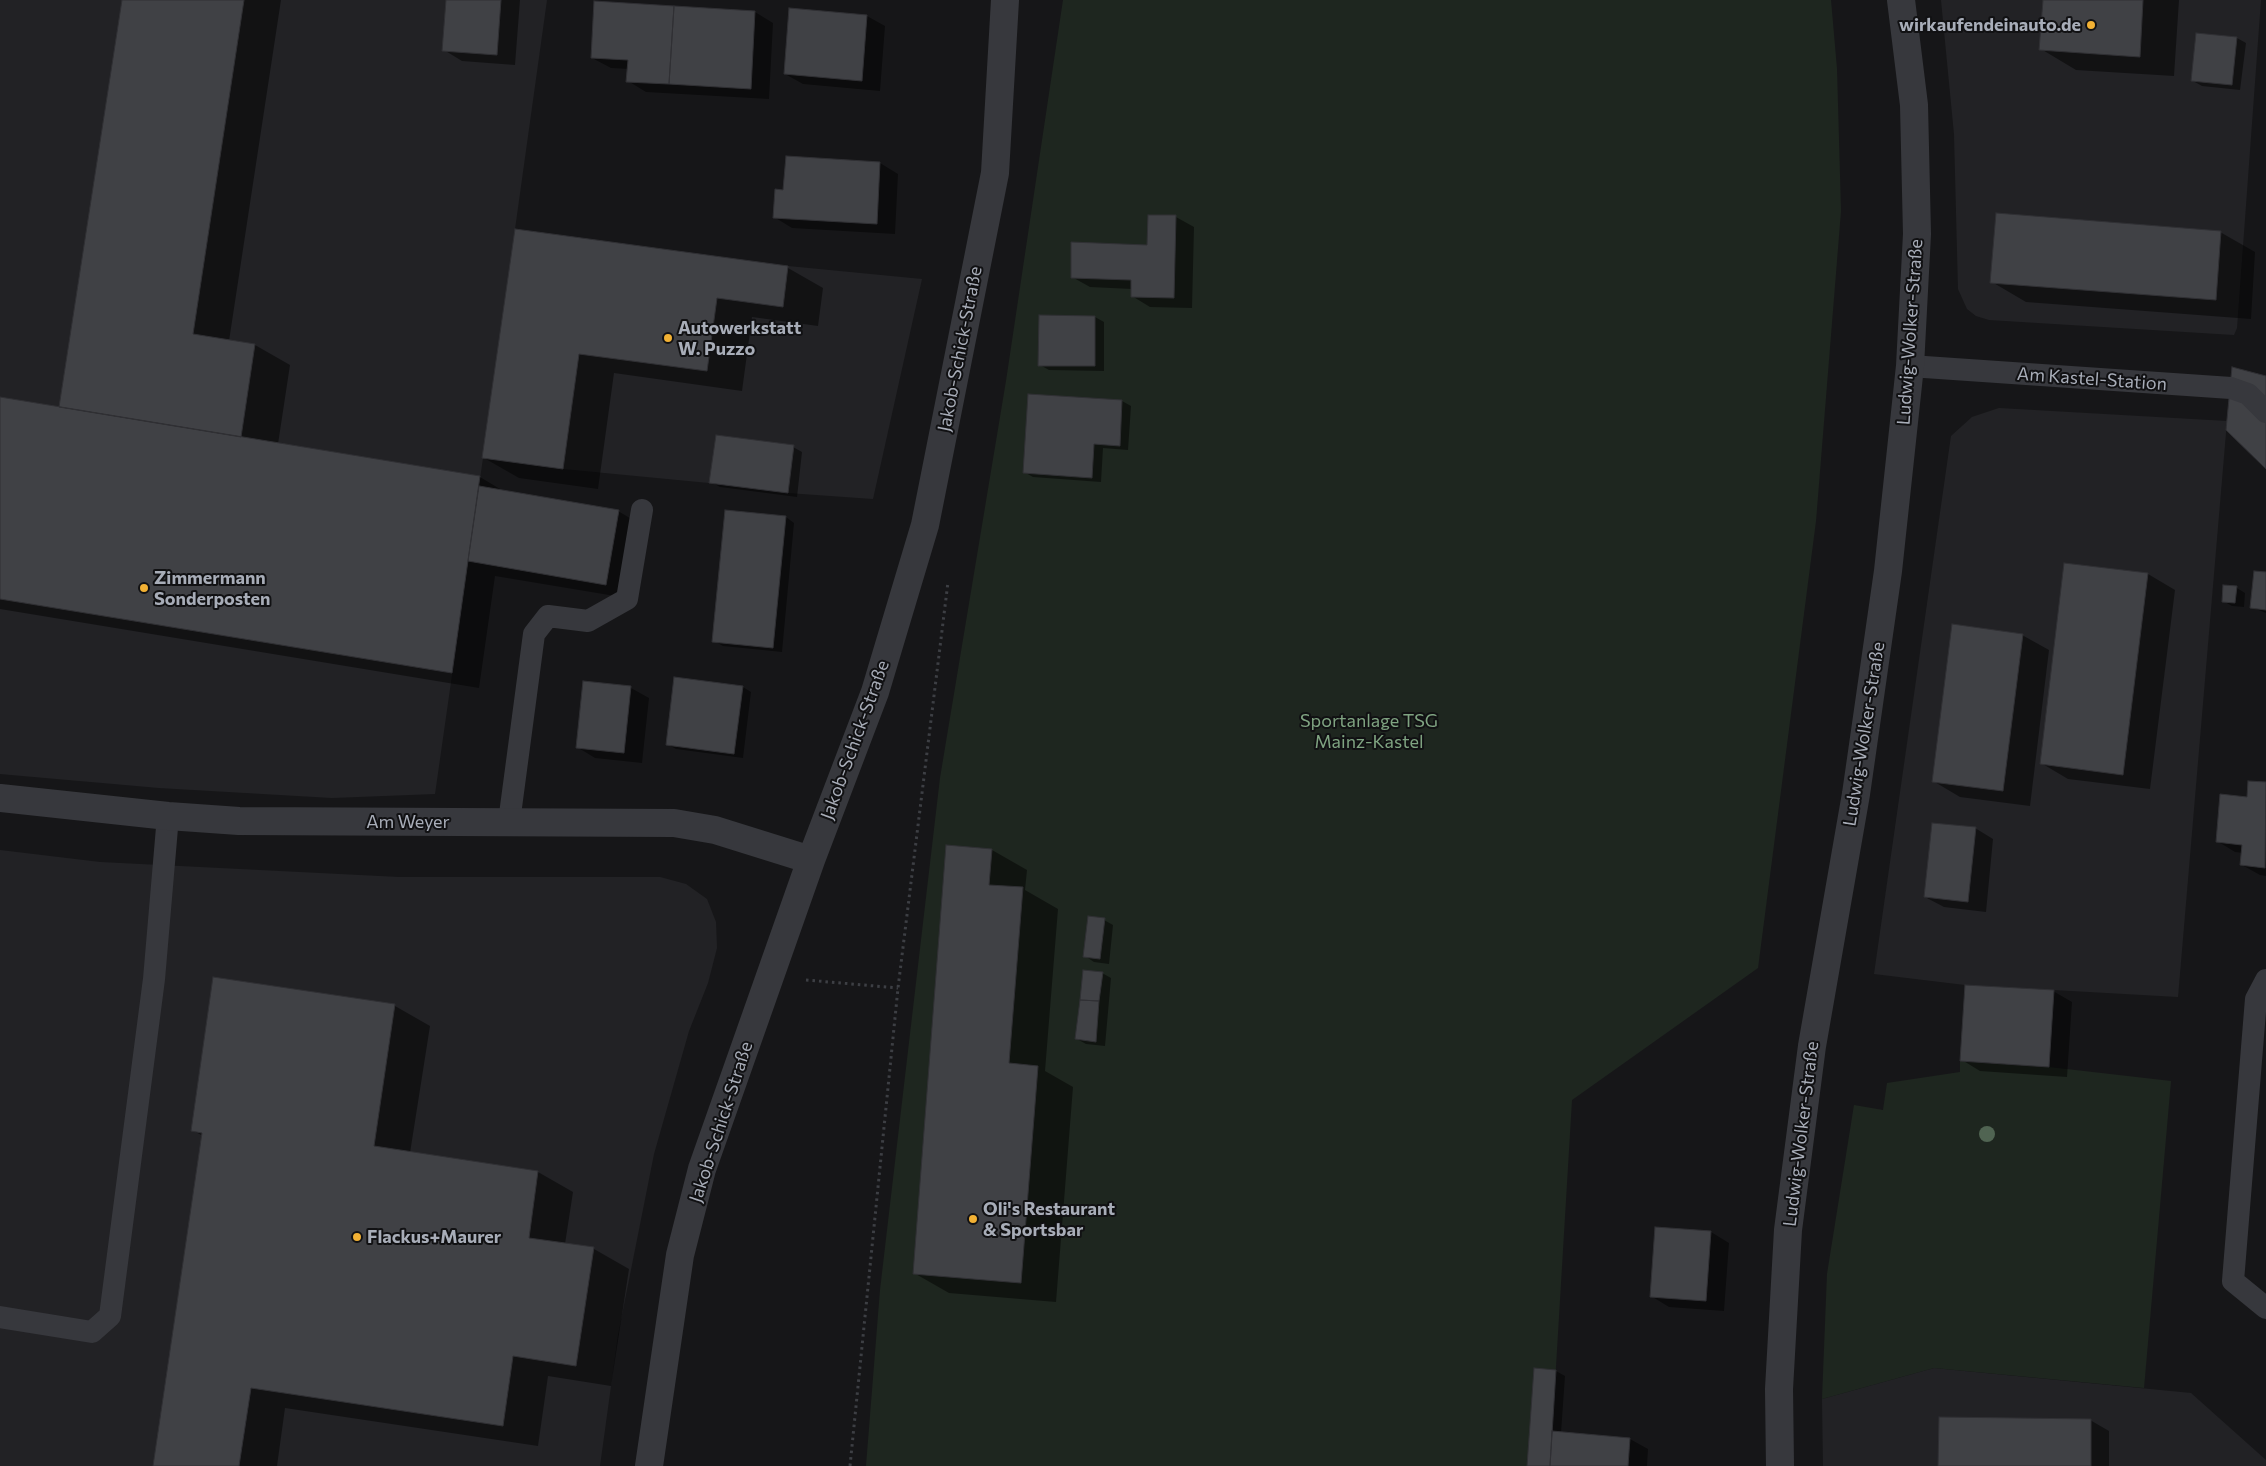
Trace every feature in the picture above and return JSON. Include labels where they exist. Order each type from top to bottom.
[{"type":"street","name":"Jakob-Schick-Straße","points":[[649,1466],[680,1255],[702,1169],[811,860],[875,692],[925,525],[995,173],[1005,0]]},
{"type":"street","name":"Ludwig-Wolker-Straße","points":[[1780,1466],[1779,1389],[1788,1230],[1812,1046],[1856,794],[1884,600],[1910,366],[1917,234],[1914,105],[1901,0]]},
{"type":"street","name":"Am Weyer","points":[[0,798],[168,816],[240,821],[674,823],[714,830],[811,860]]},
{"type":"lane","name":"Am Kastel-Station","points":[[1910,366],[2231,388],[2248,394],[2266,412]]},
{"type":"lane","points":[[509,822],[534,634],[548,616],[588,621],[627,599],[642,510]]},
{"type":"lane","points":[[0,1317],[92,1332],[110,1316],[154,979],[168,816]]},
{"type":"lane","points":[[2266,980],[2256,999],[2233,1281],[2266,1308]]},
{"type":"path","points":[[850,1466],[898,988],[949,574]]},
{"type":"path","points":[[770,977],[898,988]]},
{"type":"shaded area","points":[[0,0],[547,0],[515,229],[788,266],[922,279],[873,499],[788,493],[709,483],[563,469],[483,458],[435,794],[332,798],[159,788],[0,774]]},
{"type":"shaded area","points":[[1941,0],[2261,0],[2237,328],[2234,335],[1989,320],[1976,316],[1967,309],[1958,289],[1954,134]]},
{"type":"shaded area","points":[[1999,408],[2227,421],[2178,997],[1965,985],[1874,974],[1951,436],[1972,417]]},
{"type":"shaded area","points":[[0,850],[100,862],[399,877],[660,877],[686,884],[707,899],[716,922],[717,948],[708,983],[689,1031],[654,1154],[618,1335],[600,1466],[0,1466]]},
{"type":"shaded area","points":[[1934,1368],[2191,1393],[2266,1460],[2266,1466],[1823,1466],[1822,1399]]},
{"type":"green space","name":"Sportanlage TSG Mainz-Kastel","points":[[1063,0],[1831,0],[1837,69],[1841,211],[1816,521],[1758,968],[1572,1100],[1550,1466],[866,1466],[880,1290],[940,778],[1006,381]]},
{"type":"green space","points":[[1960,1061],[2049,1067],[2171,1081],[2144,1388],[1934,1368],[1822,1399],[1827,1274],[1854,1105],[1883,1110],[1887,1083],[1960,1072]]},
{"type":"building","points":[[122,0],[244,0],[193,334],[255,344],[241,437],[59,407]]},
{"type":"building","points":[[446,0],[501,0],[497,55],[442,51]]},
{"type":"building","name":"wirkaufendeinauto.de","points":[[2043,0],[2143,0],[2140,57],[2039,50]]},
{"type":"building","points":[[594,1],[674,6],[669,84],[626,82],[628,60],[591,58]]},
{"type":"building","points":[[674,6],[755,11],[751,89],[669,84]]},
{"type":"building","points":[[789,8],[867,15],[862,81],[784,74]]},
{"type":"building","points":[[2196,33],[2237,37],[2232,85],[2191,81]]},
{"type":"building","points":[[786,156],[880,162],[877,224],[773,218],[775,189],[783,190]]},
{"type":"building","points":[[1996,213],[2221,231],[2216,300],[1990,283]]},
{"type":"building","points":[[1148,215],[1176,215],[1174,298],[1131,297],[1131,280],[1071,278],[1071,242],[1147,245]]},
{"type":"building","points":[[515,229],[788,266],[783,307],[717,298],[707,371],[579,354],[563,469],[482,458]]},
{"type":"building","points":[[1039,315],[1095,316],[1095,366],[1038,366]]},
{"type":"building","points":[[2232,367],[2266,376],[2266,469],[2226,430]]},
{"type":"building","points":[[1028,394],[1122,400],[1120,446],[1094,444],[1092,478],[1023,473]]},
{"type":"building","points":[[0,397],[480,476],[452,673],[0,599]]},
{"type":"building","points":[[716,435],[794,445],[788,493],[709,483]]},
{"type":"building","points":[[479,486],[619,510],[606,585],[468,561]]},
{"type":"building","points":[[725,510],[786,516],[773,648],[712,642]]},
{"type":"building","points":[[2064,563],[2148,573],[2123,775],[2040,764]]},
{"type":"building","points":[[2254,571],[2266,572],[2266,610],[2250,608]]},
{"type":"building","points":[[2223,585],[2237,586],[2235,603],[2222,602]]},
{"type":"building","points":[[1952,624],[2023,634],[2003,791],[1932,782]]},
{"type":"building","points":[[674,677],[743,686],[734,754],[666,745]]},
{"type":"building","points":[[583,681],[631,686],[624,753],[576,748]]},
{"type":"building","points":[[2248,781],[2266,782],[2265,868],[2240,865],[2242,845],[2216,842],[2220,794],[2247,797]]},
{"type":"building","points":[[1932,823],[1976,827],[1968,902],[1924,897]]},
{"type":"building","points":[[946,845],[992,849],[989,885],[1023,887],[1009,1063],[1038,1066],[1021,1283],[913,1274]]},
{"type":"building","points":[[1088,916],[1105,918],[1100,959],[1083,957]]},
{"type":"building","points":[[1083,970],[1103,972],[1099,1001],[1080,1000]]},
{"type":"building","points":[[213,977],[395,1004],[374,1146],[538,1171],[529,1238],[594,1247],[576,1366],[513,1356],[503,1426],[251,1388],[239,1466],[153,1466],[202,1133],[191,1131]]},
{"type":"building","points":[[1965,985],[2054,990],[2049,1067],[1960,1061]]},
{"type":"building","points":[[1080,1000],[1099,1001],[1096,1042],[1075,1039]]},
{"type":"building","points":[[1655,1227],[1711,1231],[1706,1301],[1650,1297]]},
{"type":"building","points":[[1534,1368],[1556,1370],[1550,1466],[1527,1466]]},
{"type":"building","points":[[1939,1417],[2091,1419],[2091,1466],[1938,1466]]},
{"type":"building","points":[[1552,1431],[1630,1438],[1628,1466],[1550,1466]]},
{"type":"place","name":"wirkaufendeinauto.de","points":[[2091,25]]},
{"type":"place","name":"Autowerkstatt W. Puzzo","points":[[668,338]]},
{"type":"place","name":"Zimmermann Sonderposten","points":[[144,588]]},
{"type":"place","name":"Oli's Restaurant & Sportsbar","points":[[973,1219]]},
{"type":"place","name":"Flackus+Maurer","points":[[357,1237]]}]
